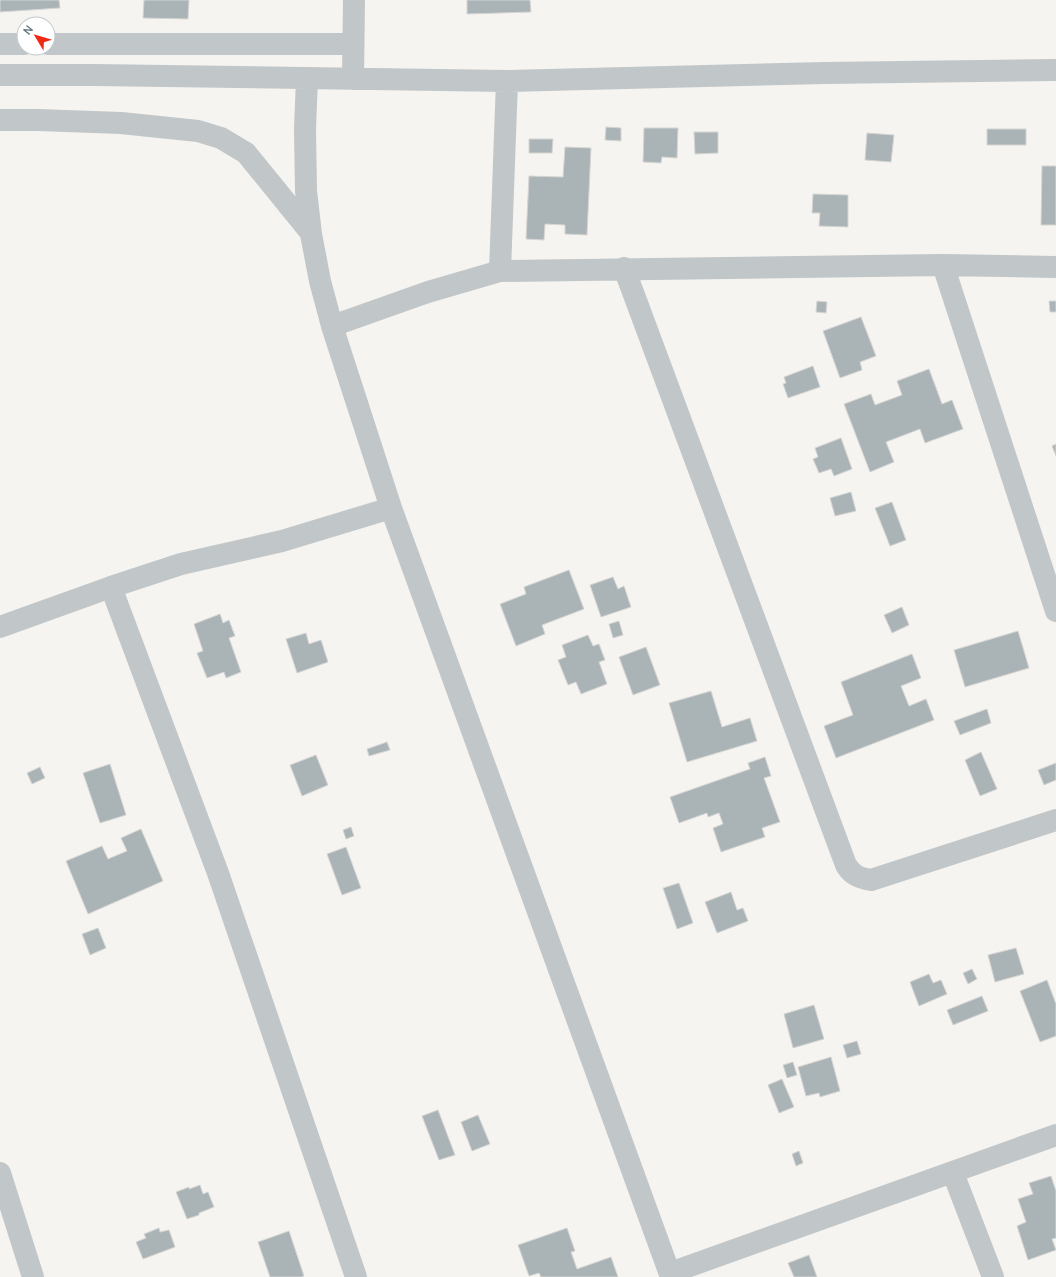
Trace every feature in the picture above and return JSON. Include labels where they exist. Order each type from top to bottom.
[{"type":"street","points":[[353,78],[354,0]]},
{"type":"street","points":[[0,44],[16,44]]},
{"type":"street","points":[[56,44],[353,44]]},
{"type":"street","points":[[0,75],[507,81],[825,73],[1056,70]]},
{"type":"street","points":[[307,78],[305,129],[306,191],[311,234],[320,281],[332,326],[391,508],[671,1275],[1056,1135]]},
{"type":"street","points":[[500,271],[507,81]]},
{"type":"street","points":[[0,120],[121,123],[198,130],[220,138],[246,153],[311,234]]},
{"type":"street","points":[[332,326],[428,292],[500,271],[624,268],[943,265],[1056,267]]},
{"type":"street","points":[[943,265],[1056,611]]},
{"type":"street","points":[[624,268],[846,865],[850,871],[856,876],[871,880],[1056,820]]},
{"type":"street","points":[[0,627],[111,587],[181,564],[282,541],[391,508]]},
{"type":"street","points":[[111,587],[218,873],[356,1277]]},
{"type":"street","points":[[0,1173],[34,1277]]},
{"type":"street","points":[[953,1173],[993,1277]]},
{"type":"building","points":[[0,0],[59,0],[60,8],[0,12]]},
{"type":"building","points":[[144,0],[189,0],[188,19],[143,18]]},
{"type":"building","points":[[467,0],[530,0],[531,12],[467,14]]},
{"type":"building","points":[[606,127],[621,128],[621,141],[605,140]]},
{"type":"building","points":[[644,128],[678,128],[677,158],[662,157],[661,163],[643,162]]},
{"type":"building","points":[[987,129],[1026,129],[1026,145],[987,145]]},
{"type":"building","points":[[694,132],[718,132],[718,153],[695,154]]},
{"type":"building","points":[[867,133],[894,135],[891,162],[865,160]]},
{"type":"building","points":[[529,139],[553,139],[552,153],[529,153]]},
{"type":"building","points":[[565,147],[591,148],[587,235],[565,234],[565,225],[545,224],[544,240],[526,239],[529,176],[563,177]]},
{"type":"building","points":[[1042,166],[1056,166],[1056,225],[1041,225]]},
{"type":"building","points":[[813,194],[848,195],[848,227],[819,226],[820,213],[812,213]]},
{"type":"building","points":[[817,301],[827,302],[826,313],[816,312]]},
{"type":"building","points":[[1049,301],[1056,301],[1056,312],[1050,312]]},
{"type":"building","points":[[861,317],[876,356],[860,362],[862,370],[840,378],[823,331]]},
{"type":"building","points":[[813,366],[820,387],[788,398],[783,384],[786,383],[784,377]]},
{"type":"building","points":[[929,369],[942,404],[952,400],[963,429],[925,443],[920,429],[886,442],[894,462],[870,472],[844,404],[871,394],[875,405],[902,395],[897,381]]},
{"type":"building","points":[[841,438],[852,469],[834,476],[831,469],[819,473],[813,459],[818,457],[815,448]]},
{"type":"building","points":[[1056,444],[1056,456],[1052,446]]},
{"type":"building","points":[[851,492],[856,511],[835,516],[830,498]]},
{"type":"building","points":[[892,502],[906,540],[890,546],[875,508]]},
{"type":"building","points":[[569,570],[584,609],[542,625],[545,634],[516,646],[500,604],[526,594],[524,587]]},
{"type":"building","points":[[613,577],[618,589],[624,586],[631,607],[601,617],[590,585]]},
{"type":"building","points":[[902,607],[909,625],[892,633],[884,615]]},
{"type":"building","points":[[220,614],[223,623],[229,620],[235,636],[229,638],[241,672],[226,678],[224,672],[207,678],[197,653],[203,651],[194,624]]},
{"type":"building","points":[[619,621],[623,635],[613,638],[609,624]]},
{"type":"building","points":[[1018,631],[1029,668],[965,687],[954,650]]},
{"type":"building","points":[[306,633],[309,644],[321,640],[328,662],[297,673],[286,639]]},
{"type":"building","points":[[588,635],[593,646],[599,644],[605,660],[599,662],[607,684],[581,694],[576,682],[568,685],[558,660],[566,657],[562,645]]},
{"type":"building","points":[[646,647],[660,685],[633,695],[619,657]]},
{"type":"building","points":[[912,654],[921,678],[901,686],[909,706],[926,699],[934,720],[836,758],[824,726],[853,715],[841,682]]},
{"type":"building","points":[[711,691],[722,727],[750,718],[757,741],[687,762],[669,703]]},
{"type":"building","points":[[987,709],[991,723],[960,735],[954,721]]},
{"type":"building","points":[[387,742],[390,750],[369,756],[367,749]]},
{"type":"building","points":[[981,752],[997,789],[980,796],[965,760]]},
{"type":"building","points":[[316,755],[328,785],[302,796],[290,765]]},
{"type":"building","points":[[765,757],[771,776],[764,778],[780,822],[762,828],[765,837],[721,852],[713,828],[723,824],[719,813],[708,817],[707,813],[679,823],[670,797],[750,769],[748,763]]},
{"type":"building","points":[[1056,763],[1056,780],[1044,785],[1038,770]]},
{"type":"building","points":[[110,764],[126,815],[100,823],[83,773]]},
{"type":"building","points":[[40,767],[45,778],[32,784],[27,773]]},
{"type":"building","points":[[351,827],[354,836],[346,839],[343,830]]},
{"type":"building","points":[[141,829],[163,881],[88,914],[66,861],[102,846],[108,859],[127,851],[121,838]]},
{"type":"building","points":[[346,847],[361,888],[342,895],[327,854]]},
{"type":"building","points":[[679,883],[693,923],[677,929],[663,888]]},
{"type":"building","points":[[731,892],[737,910],[743,908],[748,921],[717,933],[705,902]]},
{"type":"building","points":[[98,928],[106,948],[90,955],[82,934]]},
{"type":"building","points":[[1016,948],[1024,974],[995,982],[988,955]]},
{"type":"building","points":[[972,969],[977,979],[968,984],[963,973]]},
{"type":"building","points":[[929,974],[933,983],[941,980],[947,994],[919,1006],[910,982]]},
{"type":"building","points":[[1047,980],[1056,1004],[1056,1036],[1040,1042],[1020,991]]},
{"type":"building","points":[[982,996],[988,1011],[953,1025],[947,1010]]},
{"type":"building","points":[[814,1005],[824,1039],[793,1048],[784,1014]]},
{"type":"building","points":[[857,1041],[861,1054],[847,1058],[843,1045]]},
{"type":"building","points":[[831,1057],[840,1091],[820,1097],[819,1093],[806,1096],[798,1067]]},
{"type":"building","points":[[793,1062],[797,1075],[787,1078],[783,1065]]},
{"type":"building","points":[[782,1079],[794,1107],[779,1113],[768,1085]]},
{"type":"building","points":[[438,1110],[455,1155],[439,1160],[422,1116]]},
{"type":"building","points":[[478,1115],[490,1144],[472,1151],[461,1122]]},
{"type":"building","points":[[799,1151],[803,1163],[796,1166],[792,1154]]},
{"type":"building","points":[[1051,1176],[1056,1191],[1056,1238],[1052,1239],[1056,1250],[1028,1260],[1017,1226],[1026,1222],[1018,1199],[1033,1194],[1029,1183]]},
{"type":"building","points":[[200,1185],[203,1194],[208,1192],[214,1207],[199,1213],[199,1215],[187,1219],[176,1192]]},
{"type":"building","points":[[159,1228],[160,1232],[169,1230],[175,1247],[143,1259],[136,1242],[146,1238],[144,1234]]},
{"type":"building","points":[[567,1228],[575,1251],[571,1252],[577,1269],[611,1257],[618,1277],[541,1277],[539,1273],[529,1276],[518,1245]]},
{"type":"building","points":[[289,1231],[304,1276],[270,1277],[258,1242]]},
{"type":"building","points":[[809,1255],[817,1277],[794,1277],[788,1263]]}]
